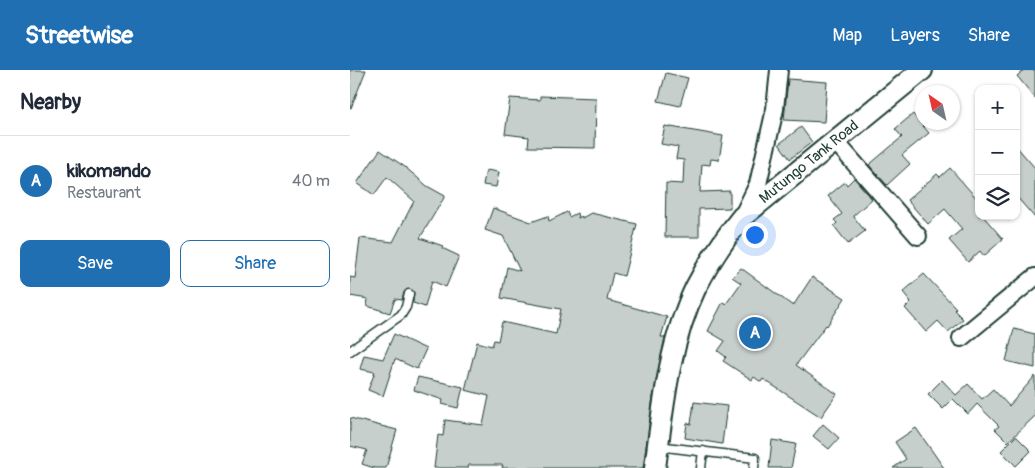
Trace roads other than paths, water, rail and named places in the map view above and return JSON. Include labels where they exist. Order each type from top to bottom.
[{"type":"street","points":[[742,217],[758,184],[776,109],[779,70]]},
{"type":"street","name":"Mutungo Tank Road","points":[[655,468],[671,362],[684,318],[696,287],[730,233],[742,217],[922,70]]},
{"type":"street","points":[[835,141],[918,236]]},
{"type":"street","points":[[961,338],[1035,277]]},
{"type":"lane","points":[[350,351],[401,315],[406,307],[409,294]]},
{"type":"lane","points":[[658,446],[755,458],[754,468]]},
{"type":"lane","points":[[701,468],[703,451]]},
{"type":"place","name":"kikomando","points":[[755,333]]}]
